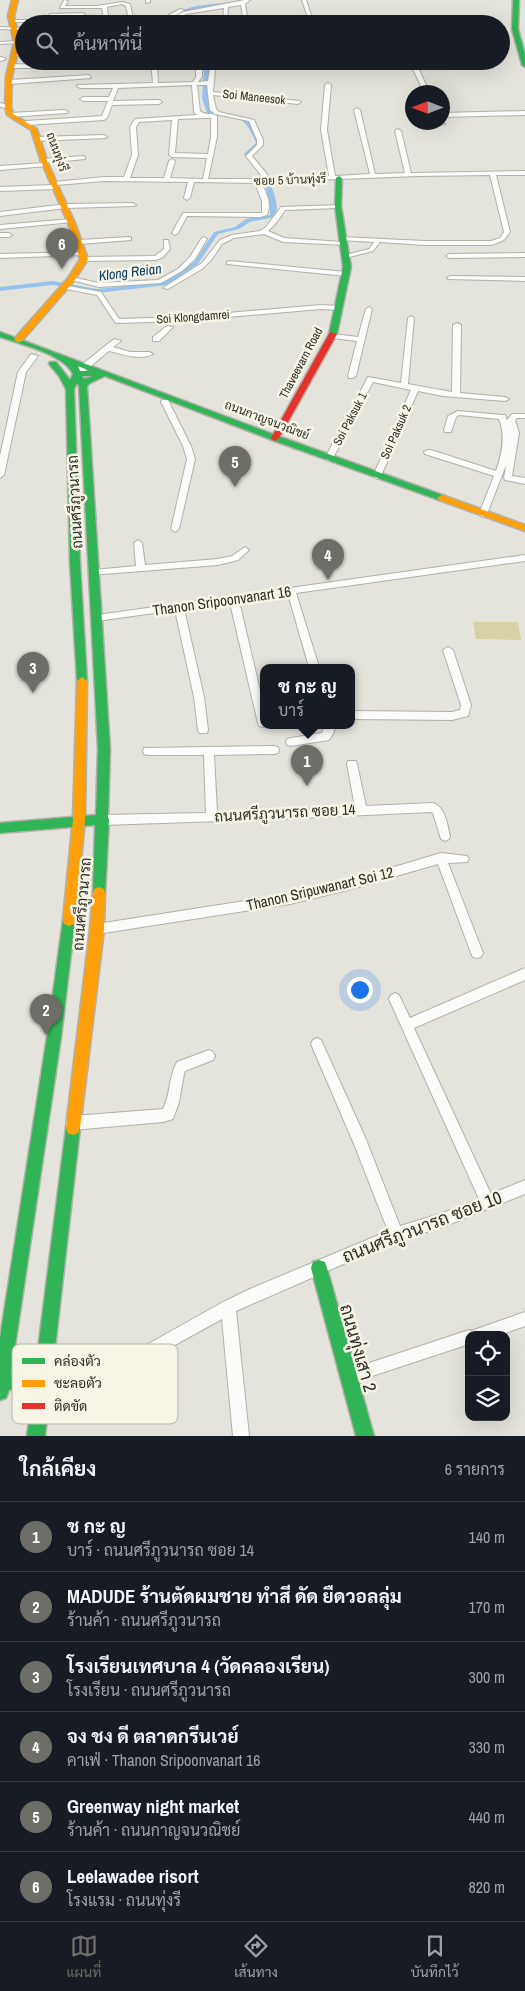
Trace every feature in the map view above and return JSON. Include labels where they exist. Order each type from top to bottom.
[{"type":"main road","points":[[15,0],[16,15]]},
{"type":"main road","points":[[516,0],[515,29],[525,65]]},
{"type":"main road","points":[[6,109],[10,82],[10,59],[15,38]]},
{"type":"main road","name":"ถนนทุ่งรี","points":[[6,109],[34,129],[44,163],[66,206],[80,242],[83,256]]},
{"type":"main road","name":"Thaveevarn Road","points":[[275,438],[333,336],[346,274],[336,178]]},
{"type":"main road","points":[[0,334],[18,340],[67,283],[83,256]]},
{"type":"main road","name":"ถนนศรีภูวนารถ","points":[[18,340],[64,358],[80,370]]},
{"type":"main road","name":"ถนนกาญจนวณิชย์","points":[[0,344],[53,364],[102,375],[525,528]]},
{"type":"main road","points":[[53,364],[63,375],[70,389]]},
{"type":"main road","name":"ถนนศรีภูวนารถ","points":[[46,1344],[97,929],[103,820],[104,749],[83,386],[80,370]]},
{"type":"main road","name":"ถนนศรีภูวนารถ","points":[[1,1387],[54,1037],[68,929],[79,820],[83,696],[70,389],[80,370]]},
{"type":"main road","points":[[83,386],[87,381],[102,375]]},
{"type":"main road","name":"ถนนกาญจนวณิชย์","points":[[102,375],[165,402],[421,502],[525,535]]},
{"type":"main road","points":[[76,549],[92,547]]},
{"type":"main road","points":[[0,828],[79,820],[103,820]]},
{"type":"main road","name":"ถนนทุ่งเสา 2","points":[[318,1268],[365,1436]]},
{"type":"street","points":[[304,0],[309,15]]},
{"type":"street","points":[[66,1],[62,7],[74,8],[128,4],[130,15]]},
{"type":"street","points":[[181,15],[244,1]]},
{"type":"street","points":[[173,15],[184,9],[244,1]]},
{"type":"street","points":[[244,1],[245,15]]},
{"type":"street","points":[[104,5],[106,15]]},
{"type":"street","points":[[225,15],[226,6]]},
{"type":"street","points":[[72,14],[74,8]]},
{"type":"street","points":[[0,14],[15,28]]},
{"type":"street","points":[[50,15],[85,14]]},
{"type":"street","points":[[0,28],[15,30]]},
{"type":"street","points":[[0,43],[15,32]]},
{"type":"street","points":[[155,70],[156,85]]},
{"type":"street","points":[[199,70],[199,77],[194,84],[197,112],[205,116]]},
{"type":"street","points":[[213,70],[214,73],[210,83],[215,112],[248,118],[257,131],[260,145],[249,156],[269,180]]},
{"type":"street","points":[[416,70],[424,85]]},
{"type":"street","points":[[10,82],[89,77]]},
{"type":"street","points":[[80,86],[210,83]]},
{"type":"street","points":[[328,85],[324,130],[336,178]]},
{"type":"street","points":[[26,123],[104,118],[116,86]]},
{"type":"street","name":"Soi Maneesok","points":[[211,93],[298,102]]},
{"type":"street","points":[[83,99],[159,102]]},
{"type":"street","points":[[6,109],[65,112]]},
{"type":"street","points":[[357,110],[373,176]]},
{"type":"street","points":[[450,116],[525,113]]},
{"type":"street","points":[[126,179],[135,155],[133,127],[137,120],[214,116],[211,156],[205,181]]},
{"type":"street","points":[[175,118],[172,155],[211,156]]},
{"type":"street","points":[[398,131],[409,175]]},
{"type":"street","points":[[37,139],[104,136]]},
{"type":"street","points":[[0,168],[83,158]]},
{"type":"street","points":[[166,180],[172,160]]},
{"type":"street","name":"ซอย 5 บ้านทุ่งรี","points":[[0,189],[126,179],[257,181],[373,176],[525,173]]},
{"type":"street","points":[[166,288],[206,260],[222,241],[233,237],[265,232],[283,240],[492,243],[502,239],[507,232],[493,174]]},
{"type":"street","points":[[188,198],[191,181]]},
{"type":"street","points":[[175,232],[186,214],[264,214],[266,209],[265,196],[257,181]]},
{"type":"street","points":[[0,214],[66,206],[133,206]]},
{"type":"street","points":[[265,232],[280,216],[283,208],[338,206]]},
{"type":"street","points":[[0,227],[71,221]]},
{"type":"street","points":[[170,221],[180,222]]},
{"type":"street","points":[[0,236],[9,235]]},
{"type":"street","points":[[80,242],[129,239]]},
{"type":"street","points":[[67,283],[99,285],[159,282],[195,259],[204,239]]},
{"type":"street","points":[[345,256],[370,250],[378,240]]},
{"type":"street","points":[[0,256],[156,258],[162,256],[167,249],[166,241]]},
{"type":"street","points":[[450,256],[525,255]]},
{"type":"street","points":[[195,259],[206,260]]},
{"type":"street","points":[[228,263],[346,274]]},
{"type":"street","points":[[450,278],[525,279]]},
{"type":"street","points":[[67,283],[99,293],[130,289]]},
{"type":"street","name":"Soi Klongdamrei","points":[[99,293],[117,322],[321,307],[339,308]]},
{"type":"street","points":[[352,376],[369,309]]},
{"type":"street","points":[[411,318],[404,386],[456,395],[505,399]]},
{"type":"street","points":[[456,395],[457,325]]},
{"type":"street","points":[[156,339],[169,327]]},
{"type":"street","points":[[333,336],[361,338]]},
{"type":"street","points":[[80,370],[117,341]]},
{"type":"street","points":[[107,348],[130,354],[149,354]]},
{"type":"street","points":[[0,475],[22,372],[34,356]]},
{"type":"street","name":"Soi Paksuk 1","points":[[329,458],[371,379],[404,386]]},
{"type":"street","name":"Soi Paksuk 2","points":[[377,476],[415,389]]},
{"type":"street","points":[[165,402],[187,446],[191,459],[175,529]]},
{"type":"street","points":[[448,430],[452,416],[458,412],[502,417],[508,432],[506,449],[483,514]]},
{"type":"street","points":[[525,416],[515,416],[511,420],[515,433],[508,478],[525,481]]},
{"type":"street","points":[[428,452],[497,474]]},
{"type":"street","points":[[138,543],[141,569]]},
{"type":"street","points":[[94,573],[218,562],[235,558],[246,550]]},
{"type":"street","name":"Thanon Sripoonvanart 16","points":[[97,618],[525,558]]},
{"type":"street","points":[[291,591],[313,664]]},
{"type":"street","points":[[234,600],[260,707]]},
{"type":"street","points":[[179,608],[199,697],[203,730]]},
{"type":"street","points":[[355,715],[452,716],[464,713],[466,705],[448,650]]},
{"type":"street","points":[[291,742],[325,738],[329,729]]},
{"type":"street","points":[[148,751],[274,750]]},
{"type":"street","points":[[209,752],[212,817]]},
{"type":"street","points":[[352,764],[361,810]]},
{"type":"street","name":"ถนนศรีภูวนารถ ซอย 14","points":[[103,820],[434,807],[438,811],[445,836]]},
{"type":"street","points":[[463,859],[441,858],[477,953]]},
{"type":"street","name":"Thanon Sripuwanart Soi 12","points":[[97,929],[238,908],[316,893],[388,875],[441,858]]},
{"type":"street","points":[[407,1025],[525,974]]},
{"type":"street","points":[[395,999],[487,1201]]},
{"type":"street","points":[[317,1044],[360,1142],[396,1234]]},
{"type":"street","points":[[73,1123],[163,1116],[168,1114],[174,1102],[176,1075],[182,1066],[209,1056]]},
{"type":"street","name":"ถนนศรีภูวนารถ ซอย 10","points":[[163,1344],[228,1307],[255,1294],[396,1234],[443,1220],[525,1187]]},
{"type":"street","points":[[228,1307],[241,1436]]},
{"type":"street","points":[[489,1331],[525,1319]]},
{"type":"street","points":[[348,1377],[465,1338]]},
{"type":"shaded area","points":[[473,622],[518,622],[521,640],[476,639]]},
{"type":"waterway","name":"Klong Reian","points":[[177,15],[186,9],[244,0]]},
{"type":"waterway","name":"Klong Reian","points":[[0,289],[52,283],[97,291],[165,284],[196,263],[216,233],[237,228],[248,220],[273,216],[270,188],[258,166],[247,154],[259,143],[255,133],[251,125],[241,117],[209,112],[205,98],[206,70]]},
{"type":"traffic: fast","points":[[516,0],[515,29],[525,65]]},
{"type":"traffic: fast","points":[[333,334],[347,267],[338,206],[339,178]]},
{"type":"traffic: fast","points":[[0,334],[275,438],[442,498]]},
{"type":"traffic: fast","points":[[64,358],[74,367],[83,386],[104,749],[99,893]]},
{"type":"traffic: fast","points":[[53,364],[63,375],[70,389]]},
{"type":"traffic: fast","points":[[77,373],[105,374]]},
{"type":"traffic: fast","points":[[77,374],[70,389],[75,563],[82,681]]},
{"type":"traffic: fast","points":[[83,386],[87,381],[99,377]]},
{"type":"traffic: fast","points":[[0,828],[79,820],[103,820]]},
{"type":"traffic: fast","points":[[0,1392],[54,1037],[69,920]]},
{"type":"traffic: fast","points":[[47,1344],[73,1128]]},
{"type":"traffic: fast","points":[[319,1268],[365,1436]]},
{"type":"traffic: fast","points":[[1,1382],[12,1382]]},
{"type":"traffic: fast","points":[[36,1436],[37,1424]]},
{"type":"traffic: slow","points":[[15,0],[11,16],[15,34]]},
{"type":"traffic: slow","points":[[15,51],[9,76],[8,106],[10,115],[34,129],[44,161],[72,223],[84,259],[71,279],[18,340]]},
{"type":"traffic: slow","points":[[442,498],[525,528]]},
{"type":"traffic: slow","points":[[69,920],[79,820],[82,681]]},
{"type":"traffic: slow","points":[[73,1128],[97,929],[99,893]]},
{"type":"traffic: jam","points":[[275,438],[333,334]]},
{"type":"place","name":"Leelawadee risort","points":[[62,269]]},
{"type":"place","name":"Greenway night market","points":[[235,487]]},
{"type":"place","name":"จง ชง ดี ตลาดกรีนเวย์","points":[[328,580]]},
{"type":"place","name":"โรงเรียนเทศบาล 4 (วัดคลองเรียน)","points":[[33,693]]},
{"type":"place","name":"ช กะ ญ","points":[[307,786]]},
{"type":"place","name":"MADUDE ร้านตัดผมชาย ทำสี ดัด ยืดวอลลุ่ม","points":[[46,1035]]}]
